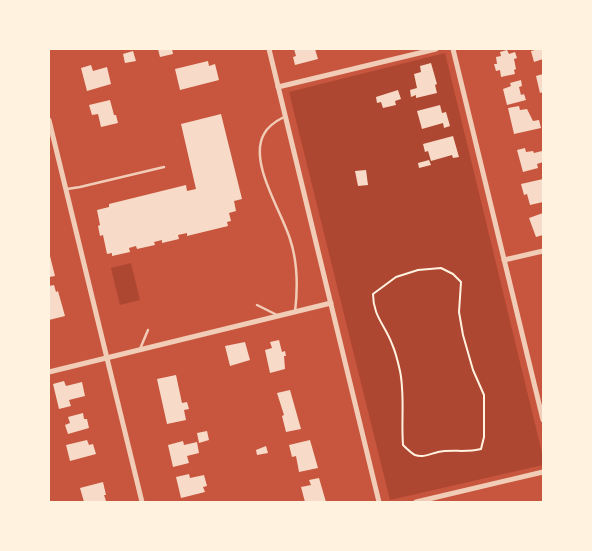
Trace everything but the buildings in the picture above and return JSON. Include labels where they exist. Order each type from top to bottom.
[{"type":"street","points":[[269,49],[379,502]]},
{"type":"street","points":[[278,87],[436,49]]},
{"type":"street","points":[[453,49],[543,420]]},
{"type":"street","points":[[49,120],[142,502]]},
{"type":"street","points":[[504,260],[543,251]]},
{"type":"street","points":[[49,372],[331,303]]},
{"type":"street","points":[[416,502],[543,472]]},
{"type":"lane","points":[[285,116],[272,124],[263,135],[259,153],[264,177],[290,238],[295,257],[298,278],[295,312]]},
{"type":"lane","points":[[66,189],[164,167]]},
{"type":"lane","points":[[256,304],[279,316]]},
{"type":"lane","points":[[139,350],[148,330]]},
{"type":"path","points":[[441,268],[453,274],[461,282],[459,312],[463,335],[473,370],[484,395],[484,437],[480,449],[471,452],[457,450],[439,452],[426,456],[414,455],[403,445],[401,421],[404,398],[400,370],[392,344],[373,307],[373,294],[396,277],[418,270],[441,268]]},
{"type":"shaded area","points":[[445,53],[543,457],[543,465],[390,500],[289,92]]},
{"type":"shaded area","points":[[131,263],[140,300],[120,305],[111,268]]}]
